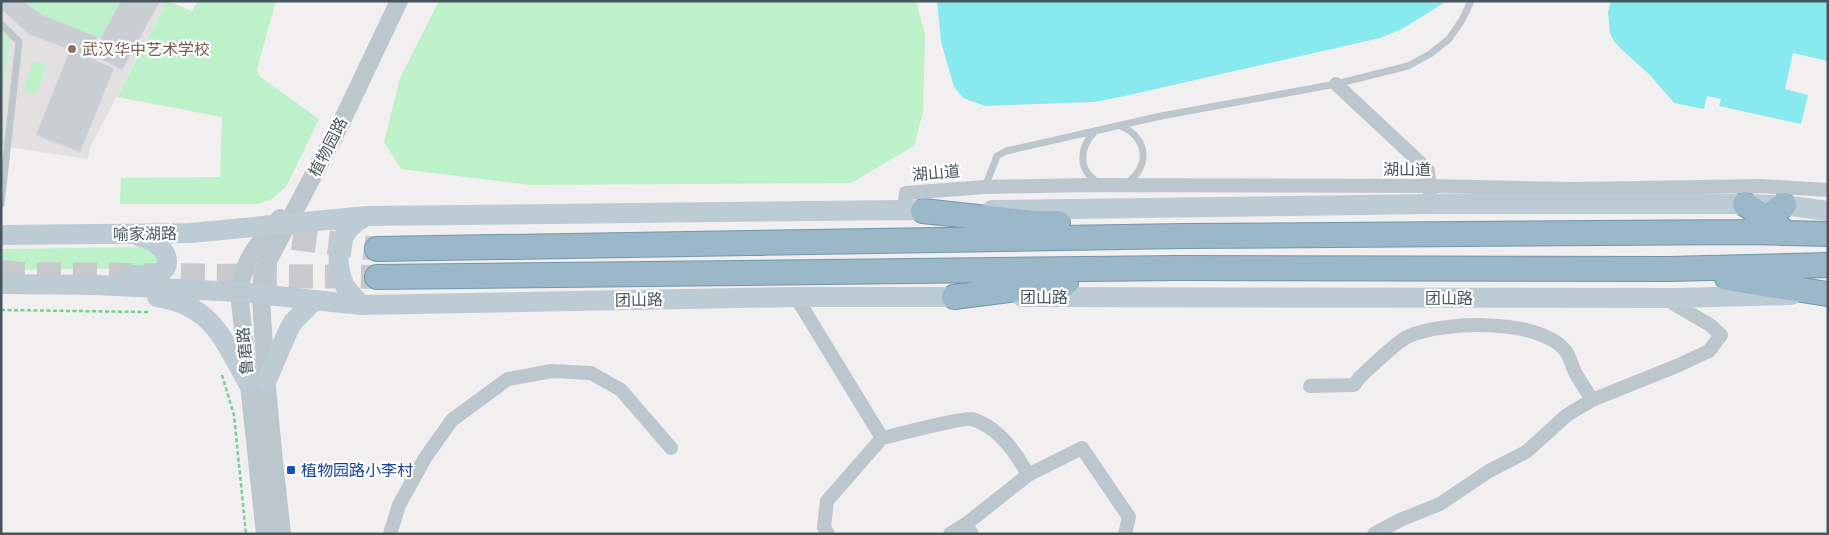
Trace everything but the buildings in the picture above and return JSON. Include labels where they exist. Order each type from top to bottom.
[{"type":"highway","points":[[1744,204],[1787,233],[1828,234]]},
{"type":"highway","points":[[914,210],[1034,223],[1171,223],[1185,236]]},
{"type":"highway","points":[[377,250],[1185,236],[1765,219]]},
{"type":"highway","name":"团山路","points":[[377,277],[1178,268],[1669,269],[1828,265]]},
{"type":"highway","points":[[954,297],[1178,268]]},
{"type":"highway","points":[[1669,269],[1827,294]]},
{"type":"main road","points":[[281,224],[367,216],[914,210],[1430,195],[1744,204]]},
{"type":"main road","points":[[1765,219],[1828,211]]},
{"type":"main road","points":[[361,305],[344,284],[340,259],[342,237],[355,222],[367,216]]},
{"type":"main road","name":"喻家湖路","points":[[1,235],[191,233],[281,224]]},
{"type":"main road","points":[[96,285],[107,276],[157,274],[165,269],[167,260],[161,248],[147,239],[129,234]]},
{"type":"main road","points":[[1,284],[96,285],[261,294]]},
{"type":"main road","points":[[96,285],[107,295],[166,298],[192,307],[211,323],[231,352],[257,382],[288,331],[302,312],[315,300]]},
{"type":"main road","name":"团山路","points":[[261,294],[361,305],[796,297],[1676,298],[1827,294]]},
{"type":"street","name":"植物园路","points":[[261,294],[265,268],[281,224],[306,190],[341,123],[399,1]]},
{"type":"street","points":[[1336,84],[1428,170],[1430,195]]},
{"type":"street","name":"湖山道","points":[[914,210],[906,193],[985,187],[1124,185],[1430,195],[1573,189],[1762,186],[1828,190]]},
{"type":"street","name":"鲁磨路","points":[[281,224],[256,246],[248,258],[243,270],[239,292],[257,382],[282,534]]},
{"type":"street","name":"鲁磨路","points":[[261,294],[257,382],[265,534]]},
{"type":"street","points":[[796,297],[882,438]]},
{"type":"street","points":[[1374,534],[1400,520],[1440,504],[1489,472],[1526,452],[1567,415],[1592,400],[1679,366],[1709,351],[1721,335],[1710,325],[1674,304],[1676,298]]},
{"type":"street","points":[[1310,386],[1354,385],[1407,337],[1435,328],[1502,327],[1527,329],[1552,339],[1566,351],[1576,374],[1592,400]]},
{"type":"street","points":[[390,534],[399,505],[425,458],[452,420],[508,379],[552,371],[591,373],[621,390],[671,448]]},
{"type":"street","points":[[828,534],[824,527],[828,501],[882,438],[971,419],[998,432],[1021,461],[1028,475]]},
{"type":"street","points":[[950,534],[969,529],[1028,475],[1082,448],[1129,517],[1125,534]]},
{"type":"lane","points":[[985,187],[994,161],[1002,152],[1161,116],[1336,84],[1391,71],[1420,60],[1449,39],[1462,20],[1471,1]]},
{"type":"lane","points":[[1,24],[19,42],[1,204]]},
{"type":"lane","points":[[1120,126],[1136,136],[1143,154],[1142,164],[1138,172],[1124,185]]},
{"type":"lane","points":[[1095,131],[1083,148],[1082,158],[1089,176],[1105,186]]},
{"type":"path","points":[[1,310],[128,311],[155,314]]},
{"type":"path","points":[[218,367],[226,386],[234,415],[246,534]]},
{"type":"shaded area","name":"武汉华中艺术学校","points":[[1,1],[167,1],[90,147],[88,159],[1,146]]},
{"type":"green space","points":[[23,1],[121,1],[101,38],[42,15]]},
{"type":"green space","points":[[167,1],[192,11],[198,1],[276,1],[257,69],[259,76],[319,119],[286,187],[272,199],[257,204],[120,204],[121,178],[220,177],[222,117],[117,97]]},
{"type":"green space","points":[[439,1],[916,1],[925,34],[923,112],[914,146],[851,183],[531,185],[401,169],[384,142],[400,78]]},
{"type":"green space","points":[[1,20],[8,33],[9,42],[1,109]]},
{"type":"green space","points":[[34,61],[47,65],[36,95],[23,90]]},
{"type":"green space","points":[[147,247],[151,249],[158,261],[152,268],[1,270],[1,249]]},
{"type":"water","points":[[937,1],[1447,1],[1402,29],[1380,38],[1125,96],[1094,102],[985,106],[963,98],[954,87],[941,42]]},
{"type":"water","points":[[1611,1],[1828,1],[1828,61],[1793,53],[1785,89],[1808,95],[1801,124],[1719,106],[1721,99],[1707,96],[1704,109],[1674,103],[1650,75],[1613,40],[1610,33],[1608,12]]},
{"type":"tunnel","points":[[257,233],[377,249]]},
{"type":"tunnel","points":[[1,272],[22,274],[377,277]]},
{"type":"place","name":"武汉华中艺术学校","points":[[72,49]]},
{"type":"place","name":"植物园路小李村","points":[[291,470]]}]
